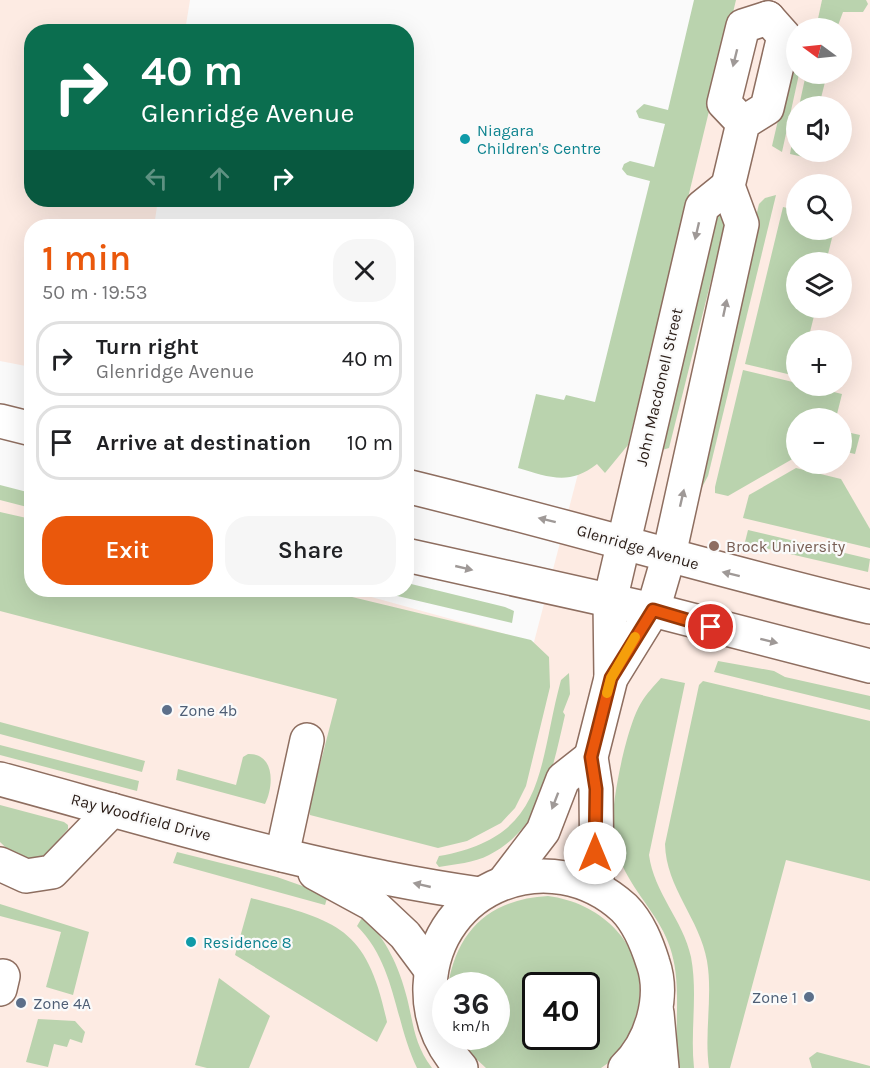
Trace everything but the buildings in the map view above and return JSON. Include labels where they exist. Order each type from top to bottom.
[{"type":"street","points":[[597,888],[596,789],[591,757],[611,678],[653,610],[669,555],[742,224],[728,186],[743,123],[767,108],[784,36],[769,9],[743,26],[724,103],[743,123]]},
{"type":"street","name":"John Macdonell Street","points":[[611,678],[610,601],[702,207],[728,186]]},
{"type":"street","points":[[0,421],[24,427]]},
{"type":"street","name":"Glenridge Avenue","points":[[414,488],[624,541],[724,572],[870,607]]},
{"type":"street","points":[[414,557],[653,610],[870,666]]},
{"type":"street","points":[[282,855],[307,740]]},
{"type":"street","points":[[461,1068],[450,1056],[436,1029],[430,1000],[431,970],[440,941],[457,915],[492,888],[543,831],[563,779],[591,757]]},
{"type":"street","name":"Ray Woodfield Drive","points":[[0,779],[282,855],[436,888],[492,888]]},
{"type":"street","points":[[0,864],[26,876],[52,872],[112,810]]},
{"type":"street","name":"Ray Woodfield Drive","points":[[282,855],[372,904],[405,935],[431,970]]},
{"type":"street","points":[[492,888],[535,875],[567,878],[597,888],[625,909],[645,937],[656,970],[656,1005],[662,1068]]},
{"type":"street","points":[[625,1068],[649,1034],[656,1005]]},
{"type":"shaded area","points":[[0,0],[190,0],[186,24],[24,24],[24,207],[157,207],[155,219],[24,219],[24,366],[0,361]]},
{"type":"shaded area","name":"Brock University","points":[[702,0],[870,0],[870,1068],[0,1068],[0,494],[24,500],[24,597],[371,597],[534,642]]},
{"type":"green space","points":[[694,0],[736,0],[628,445],[605,473],[597,464],[577,475],[559,478],[518,468],[536,394],[564,400],[566,395],[595,402],[650,181],[627,175],[622,169],[624,164],[630,161],[654,167],[665,124],[639,118],[636,111],[644,104],[668,110]]},
{"type":"green space","points":[[822,0],[866,0],[868,4],[863,12],[843,12],[841,18],[818,18]]},
{"type":"green space","points":[[786,84],[797,84],[794,96],[786,96],[786,134],[782,152],[772,146]]},
{"type":"green space","points":[[804,84],[824,84],[822,96],[801,96]]},
{"type":"green space","points":[[776,195],[708,476],[700,491],[698,482],[727,335],[759,204],[765,198]]},
{"type":"green space","points":[[783,207],[786,208],[786,240],[832,240],[828,252],[786,252],[786,318],[814,318],[810,330],[786,330],[786,374],[745,364]]},
{"type":"green space","points":[[717,210],[727,217],[669,448],[662,450]]},
{"type":"green space","points":[[743,370],[786,380],[786,396],[842,396],[838,408],[786,408],[786,463],[728,496],[715,493]]},
{"type":"green space","points":[[852,433],[860,435],[855,454],[852,453]]},
{"type":"green space","points":[[786,474],[821,474],[841,479],[870,529],[870,548],[743,518],[749,495]]},
{"type":"green space","points":[[0,485],[24,491],[24,506],[0,500]]},
{"type":"green space","points":[[0,512],[24,517],[24,597],[352,597],[531,640],[549,657],[550,687],[526,786],[515,808],[501,823],[467,841],[438,848],[310,815],[309,807],[337,699],[0,611]]},
{"type":"green space","points":[[748,530],[870,559],[868,572],[751,545],[745,542]]},
{"type":"green space","points":[[414,585],[505,607],[514,611],[512,623],[402,597],[414,597]]},
{"type":"green space","points":[[718,661],[774,671],[785,677],[870,696],[870,710],[714,672]]},
{"type":"green space","points":[[569,673],[570,694],[563,712],[565,715],[555,757],[542,796],[533,813],[522,829],[489,855],[471,862],[439,867],[436,863],[439,856],[475,847],[501,833],[519,815],[532,794],[541,769],[561,680]]},
{"type":"green space","points":[[661,678],[685,683],[649,855],[657,882],[682,931],[691,957],[694,985],[694,1068],[679,1068],[675,968],[668,942],[658,921],[625,871],[613,832],[617,785],[630,729],[643,700]]},
{"type":"green space","points":[[703,681],[870,721],[870,881],[786,860],[730,1068],[709,1068],[707,961],[698,931],[671,875],[665,844],[699,685]]},
{"type":"green space","points":[[0,722],[145,761],[142,772],[0,734]]},
{"type":"green space","points":[[0,745],[139,781],[137,791],[0,755]]},
{"type":"green space","points":[[248,754],[257,755],[268,765],[271,780],[265,804],[176,780],[178,769],[236,785],[243,757]]},
{"type":"green space","points":[[0,805],[64,822],[68,825],[68,829],[40,861],[17,858],[0,842]]},
{"type":"green space","points":[[177,852],[277,877],[328,895],[325,905],[173,863]]},
{"type":"green space","points":[[548,896],[571,901],[591,910],[609,923],[624,939],[634,957],[639,978],[639,1000],[633,1024],[621,1049],[601,1068],[486,1068],[468,1050],[510,1050],[510,972],[452,972],[459,948],[469,933],[480,921],[510,903]]},
{"type":"green space","points":[[251,898],[327,922],[344,933],[358,947],[370,966],[387,1022],[377,1042],[235,955]]},
{"type":"green space","points":[[0,904],[89,932],[73,995],[46,987],[61,932],[0,916]]},
{"type":"green space","points":[[363,916],[385,944],[396,964],[404,986],[418,1043],[432,1068],[417,1068],[409,1050],[380,958],[370,941],[357,926]]},
{"type":"green space","points":[[219,978],[270,1016],[249,1068],[207,1068],[195,1065]]},
{"type":"green space","points":[[38,1019],[75,1021],[85,1032],[82,1043],[70,1039],[67,1047],[54,1044],[48,1067],[26,1062]]},
{"type":"green space","points":[[817,1052],[870,1066],[870,1068],[812,1068],[809,1058]]},
{"type":"slow traffic","points":[[607,693],[611,678],[635,637]]},
{"type":"place","name":"Niagara Children's Centre","points":[[465,139]]},
{"type":"place","name":"Brock University","points":[[714,546]]},
{"type":"place","name":"Zone 4b","points":[[167,710]]},
{"type":"place","name":"Residence 8","points":[[191,942]]},
{"type":"place","name":"Zone 1","points":[[809,997]]},
{"type":"place","name":"Zone 4A","points":[[21,1003]]},
{"type":"route","points":[[595,853],[596,789],[591,757],[611,678],[653,610],[711,627]]}]
